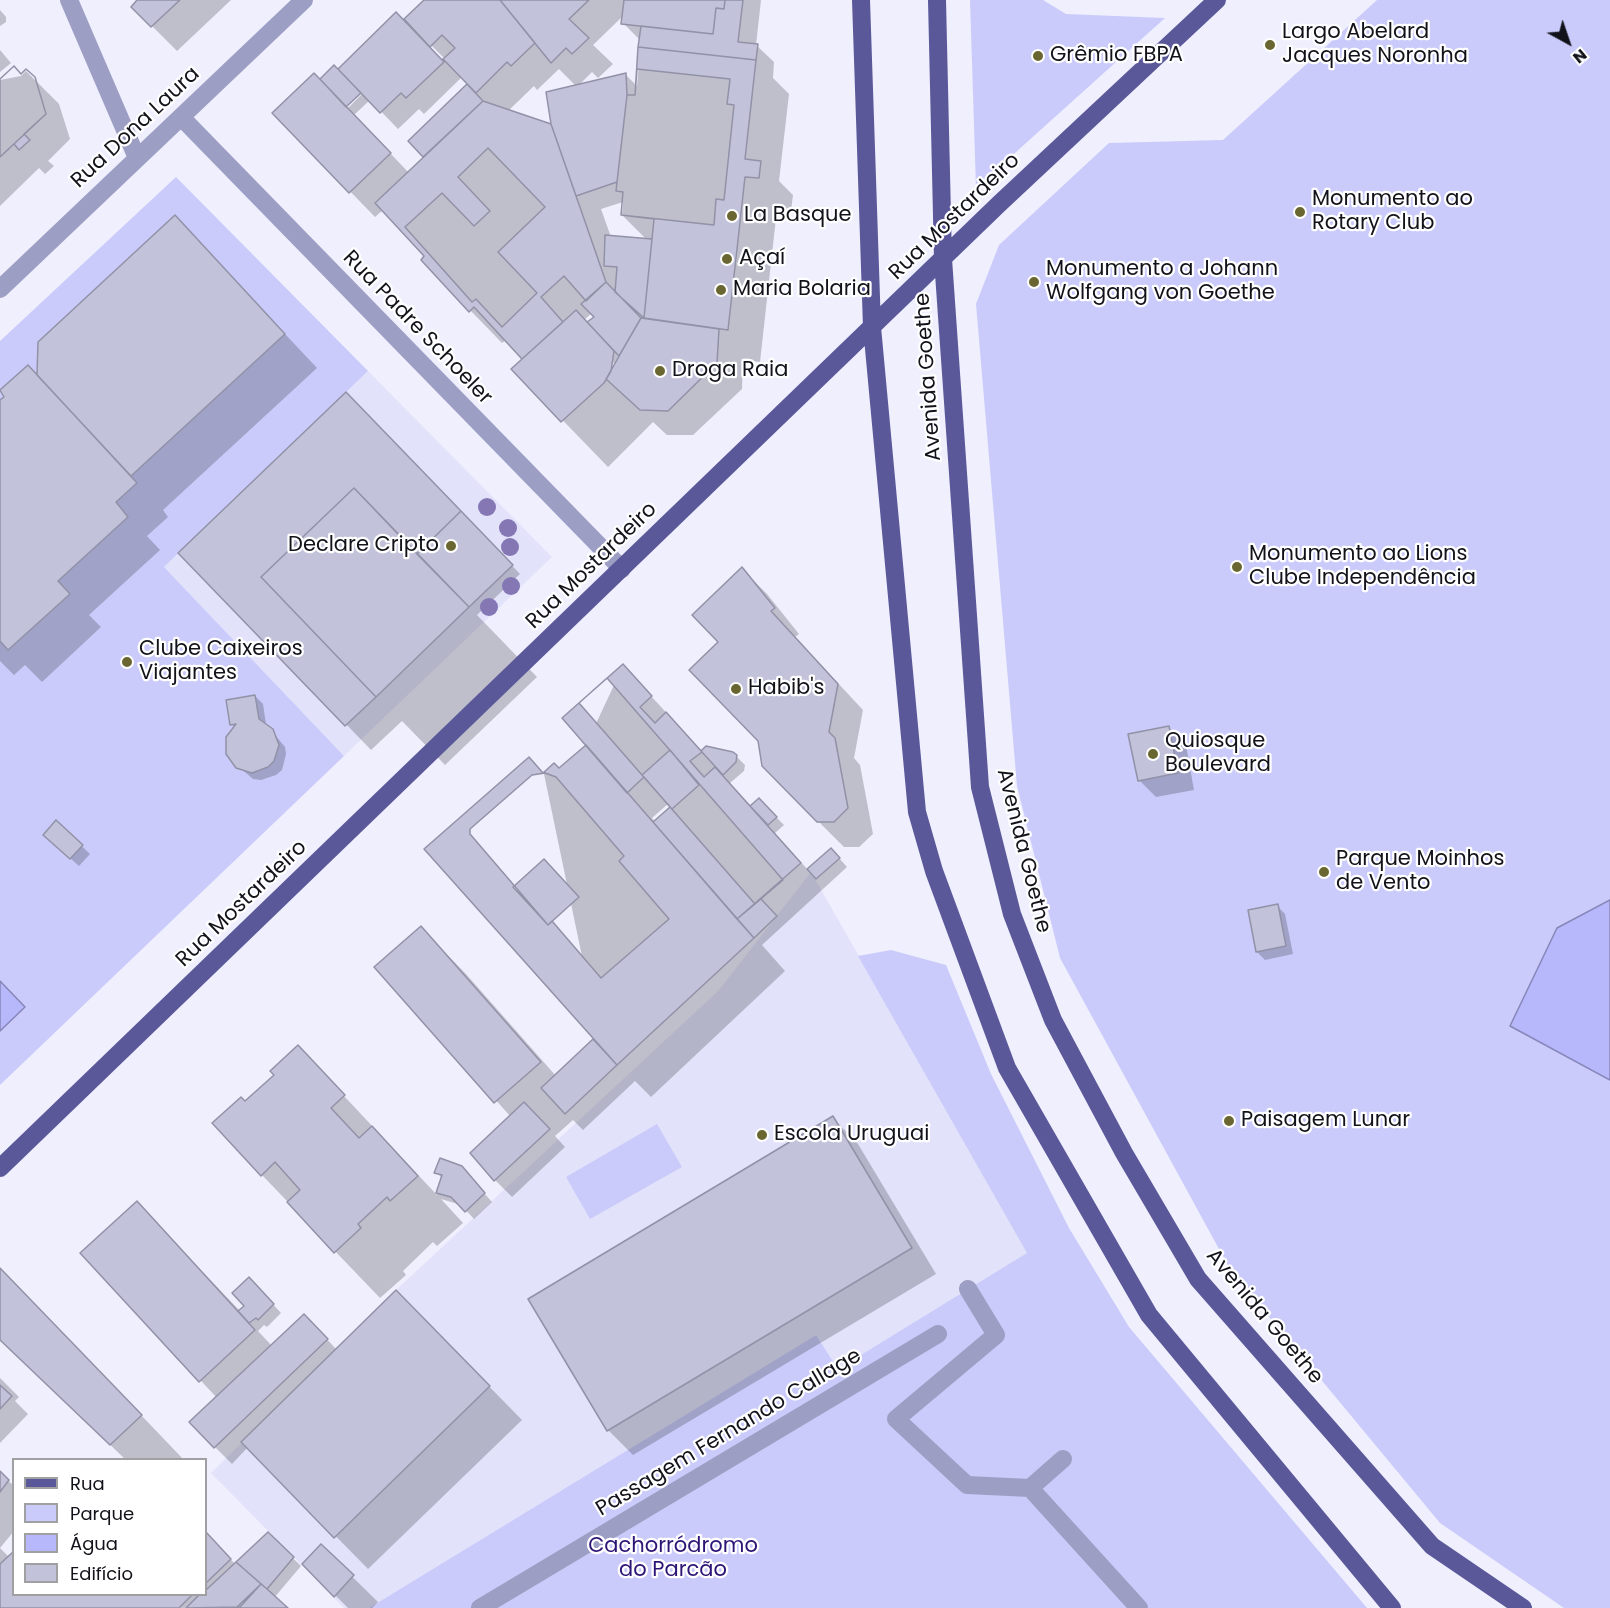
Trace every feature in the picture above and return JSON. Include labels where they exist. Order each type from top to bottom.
[{"type":"main road","points":[[861,0],[872,327],[917,812],[934,871],[1007,1068],[1149,1316],[1392,1608]]},
{"type":"main road","name":"Avenida Goethe","points":[[937,0],[944,259],[980,787],[1012,914],[1053,1020],[1124,1153],[1198,1279],[1432,1546],[1523,1608]]},
{"type":"main road","name":"Rua Mostardeiro","points":[[0,1168],[872,327],[1217,0]]},
{"type":"street","points":[[69,0],[137,158]]},
{"type":"street","name":"Rua Dona Laura","points":[[0,289],[304,0]]},
{"type":"street","name":"Rua Padre Schoeler","points":[[181,117],[622,569]]},
{"type":"street","points":[[968,1289],[996,1335],[896,1419],[968,1485],[1030,1488],[1063,1459]]},
{"type":"street","name":"Passagem Fernando Callage","points":[[480,1608],[939,1334]]},
{"type":"street","points":[[1030,1488],[1139,1608]]},
{"type":"shaded area","points":[[368,371],[552,557],[344,756],[164,567]]},
{"type":"shaded area","name":"Escola Uruguai","points":[[811,872],[1028,1253],[838,1369],[816,1335],[369,1608],[344,1608],[211,1473],[396,1290],[718,991]]},
{"type":"green space","points":[[970,0],[1043,0],[1066,14],[1165,18],[976,188]]},
{"type":"green space","name":"Parque Moinhos de Vento","points":[[1377,0],[1610,0],[1610,1608],[1564,1608],[1440,1523],[1231,1271],[1060,958],[1017,786],[976,304],[999,245],[1109,143],[1223,140]]},
{"type":"green space","name":"Clube Caixeiros Viajantes","points":[[176,177],[368,371],[164,567],[344,756],[0,1085],[0,341]]},
{"type":"green space","name":"Cachorródromo do Parcão","points":[[891,950],[946,965],[991,1074],[1069,1228],[1129,1327],[1367,1608],[369,1608],[816,1335],[838,1369],[1027,1253],[858,956]]},
{"type":"green space","points":[[657,1124],[682,1167],[590,1219],[566,1177]]},
{"type":"water","points":[[1610,900],[1610,1080],[1510,1026],[1557,928]]},
{"type":"water","points":[[0,981],[25,1007],[0,1031]]},
{"type":"building","points":[[137,0],[180,0],[151,27],[131,7]]},
{"type":"building","points":[[424,0],[500,0],[535,43],[511,66],[507,62],[476,93],[443,59],[455,48],[442,35],[430,47],[404,19]]},
{"type":"building","points":[[500,0],[589,0],[569,19],[589,38],[572,54],[566,48],[551,63]]},
{"type":"building","points":[[624,0],[725,0],[724,9],[716,8],[713,34],[621,24]]},
{"type":"building","points":[[725,0],[743,0],[738,42],[758,44],[756,60],[638,47],[641,26],[713,34],[716,8],[724,9]]},
{"type":"building","points":[[396,12],[444,62],[406,98],[401,93],[380,113],[338,69]]},
{"type":"building","points":[[638,47],[756,60],[745,159],[761,161],[759,178],[745,177],[728,330],[644,318],[654,219],[621,215],[623,192],[616,191],[627,95],[635,95]]},
{"type":"building","points":[[334,65],[361,93],[346,107],[320,79]]},
{"type":"building","points":[[14,66],[21,74],[26,69],[35,77],[46,114],[0,157],[0,79]]},
{"type":"building","points":[[14,66],[21,74],[26,69],[35,77],[46,114],[24,134],[30,140],[19,150],[14,144],[0,157],[0,79]]},
{"type":"building","points":[[637,69],[730,79],[727,104],[734,105],[724,200],[716,199],[714,225],[621,215],[623,192],[616,191],[627,95],[635,95]]},
{"type":"building","points":[[314,73],[391,153],[349,193],[272,113]]},
{"type":"building","points":[[626,73],[627,95],[617,182],[576,196],[551,124],[546,92]]},
{"type":"building","points":[[467,84],[483,101],[423,157],[408,141]]},
{"type":"building","points":[[483,101],[551,124],[606,282],[586,301],[564,276],[541,297],[563,322],[522,359],[474,307],[469,312],[421,260],[424,256],[375,203]]},
{"type":"building","points":[[488,148],[545,207],[498,252],[537,293],[502,327],[476,299],[472,302],[405,227],[442,193],[474,226],[490,211],[458,177]]},
{"type":"building","points":[[175,215],[285,334],[131,476],[37,375],[38,342]]},
{"type":"building","points":[[605,235],[652,239],[644,318],[615,292],[617,267],[604,266]]},
{"type":"building","points":[[606,282],[641,318],[619,356],[587,322],[594,317],[581,304]]},
{"type":"building","points":[[576,310],[614,351],[611,371],[604,383],[561,422],[511,369]]},
{"type":"building","name":"Droga Raia","points":[[641,318],[719,329],[717,363],[668,411],[640,410],[606,379]]},
{"type":"building","points":[[28,365],[137,483],[116,502],[128,517],[58,581],[70,594],[8,650],[0,641],[0,400],[4,397],[0,390]]},
{"type":"building","points":[[346,392],[461,511],[417,554],[354,488],[261,577],[376,697],[345,726],[178,553]]},
{"type":"building","points":[[354,488],[469,607],[376,697],[261,577]]},
{"type":"building","points":[[461,511],[513,565],[469,607],[417,554]]},
{"type":"building","points":[[742,567],[775,608],[771,611],[838,684],[829,732],[835,738],[848,808],[834,822],[817,822],[762,766],[758,741],[689,670],[718,642],[692,615]]},
{"type":"building","points":[[623,664],[652,696],[640,707],[655,723],[666,712],[702,752],[690,761],[704,777],[715,767],[801,863],[737,919],[653,822],[670,807],[644,777],[627,793],[562,718]]},
{"type":"building","points":[[607,678],[783,880],[755,904],[579,703]]},
{"type":"building","points":[[255,695],[259,719],[273,729],[279,745],[274,761],[268,767],[252,773],[236,768],[226,754],[226,737],[236,724],[230,725],[226,700]]},
{"type":"building","name":"Quiosque Boulevard","points":[[1169,726],[1178,773],[1138,781],[1128,734]]},
{"type":"building","points":[[586,745],[754,938],[617,1065],[424,849],[529,757],[543,773],[554,763],[559,768]]},
{"type":"building","points":[[706,746],[733,752],[737,755],[736,762],[723,775],[701,751]]},
{"type":"building","points":[[670,750],[699,785],[672,809],[642,775]]},
{"type":"building","points":[[545,773],[556,777],[624,856],[619,861],[669,919],[601,978],[552,921],[548,925],[470,834],[470,829],[532,775]]},
{"type":"building","points":[[759,798],[777,817],[768,825],[750,806]]},
{"type":"building","points":[[56,820],[83,845],[70,859],[43,835]]},
{"type":"building","points":[[831,848],[840,858],[816,879],[807,869]]},
{"type":"building","points":[[544,859],[579,897],[548,925],[513,887]]},
{"type":"building","points":[[761,899],[777,916],[754,938],[737,919]]},
{"type":"building","points":[[1278,904],[1286,946],[1256,952],[1248,910]]},
{"type":"building","points":[[421,926],[541,1062],[494,1103],[374,967]]},
{"type":"building","points":[[593,1039],[617,1065],[565,1114],[541,1088]]},
{"type":"building","points":[[298,1045],[345,1095],[331,1108],[359,1138],[372,1126],[418,1176],[390,1201],[387,1197],[358,1224],[361,1228],[334,1253],[287,1202],[300,1190],[275,1162],[261,1176],[212,1123],[241,1097],[245,1101],[274,1075],[270,1071]]},
{"type":"building","points":[[524,1102],[550,1129],[494,1181],[470,1153]]},
{"type":"building","name":"Escola Uruguai","points":[[833,1116],[912,1248],[607,1431],[528,1299]]},
{"type":"building","points":[[440,1158],[462,1166],[485,1193],[465,1212],[451,1197],[436,1193],[442,1175],[434,1173]]},
{"type":"building","points":[[137,1201],[255,1330],[199,1382],[80,1253]]},
{"type":"building","points":[[0,1268],[142,1415],[110,1445],[0,1340]]},
{"type":"building","points":[[249,1277],[274,1304],[258,1320],[256,1318],[249,1323],[238,1311],[244,1306],[232,1293]]},
{"type":"building","points":[[396,1290],[490,1386],[334,1538],[241,1442]]},
{"type":"building","points":[[304,1314],[328,1339],[214,1448],[189,1422]]},
{"type":"building","points":[[0,1385],[12,1396],[0,1409]]},
{"type":"building","points":[[0,1471],[9,1480],[0,1492]]},
{"type":"building","points":[[268,1532],[294,1557],[267,1589],[236,1562]]},
{"type":"building","points":[[207,1533],[231,1559],[207,1582]]},
{"type":"building","points":[[321,1544],[354,1575],[334,1597],[302,1564]]},
{"type":"building","points":[[12,1553],[12,1596],[191,1596],[179,1608],[0,1608],[0,1564]]},
{"type":"building","points":[[236,1562],[261,1584],[240,1607],[186,1608],[198,1596],[207,1596],[207,1589]]},
{"type":"building","points":[[261,1584],[267,1589],[288,1608],[236,1608]]},
{"type":"place","name":"Largo Abelard Jacques Noronha","points":[[1270,45]]},
{"type":"place","name":"Grêmio FBPA","points":[[1038,56]]},
{"type":"place","name":"Monumento ao Rotary Club","points":[[1300,212]]},
{"type":"place","name":"La Basque","points":[[732,216]]},
{"type":"place","name":"Açaí","points":[[727,259]]},
{"type":"place","name":"Monumento a Johann Wolfgang von Goethe","points":[[1034,282]]},
{"type":"place","name":"Maria Bolaria","points":[[721,290]]},
{"type":"place","name":"Droga Raia","points":[[660,371]]},
{"type":"place","name":"Declare Cripto","points":[[451,546]]},
{"type":"place","name":"Monumento ao Lions Clube Independência","points":[[1237,567]]},
{"type":"place","name":"Clube Caixeiros Viajantes","points":[[127,662]]},
{"type":"place","name":"Habib's","points":[[736,689]]},
{"type":"place","name":"Quiosque Boulevard","points":[[1153,754]]},
{"type":"place","name":"Parque Moinhos de Vento","points":[[1324,872]]},
{"type":"place","name":"Paisagem Lunar","points":[[1229,1121]]},
{"type":"place","name":"Escola Uruguai","points":[[762,1135]]}]
